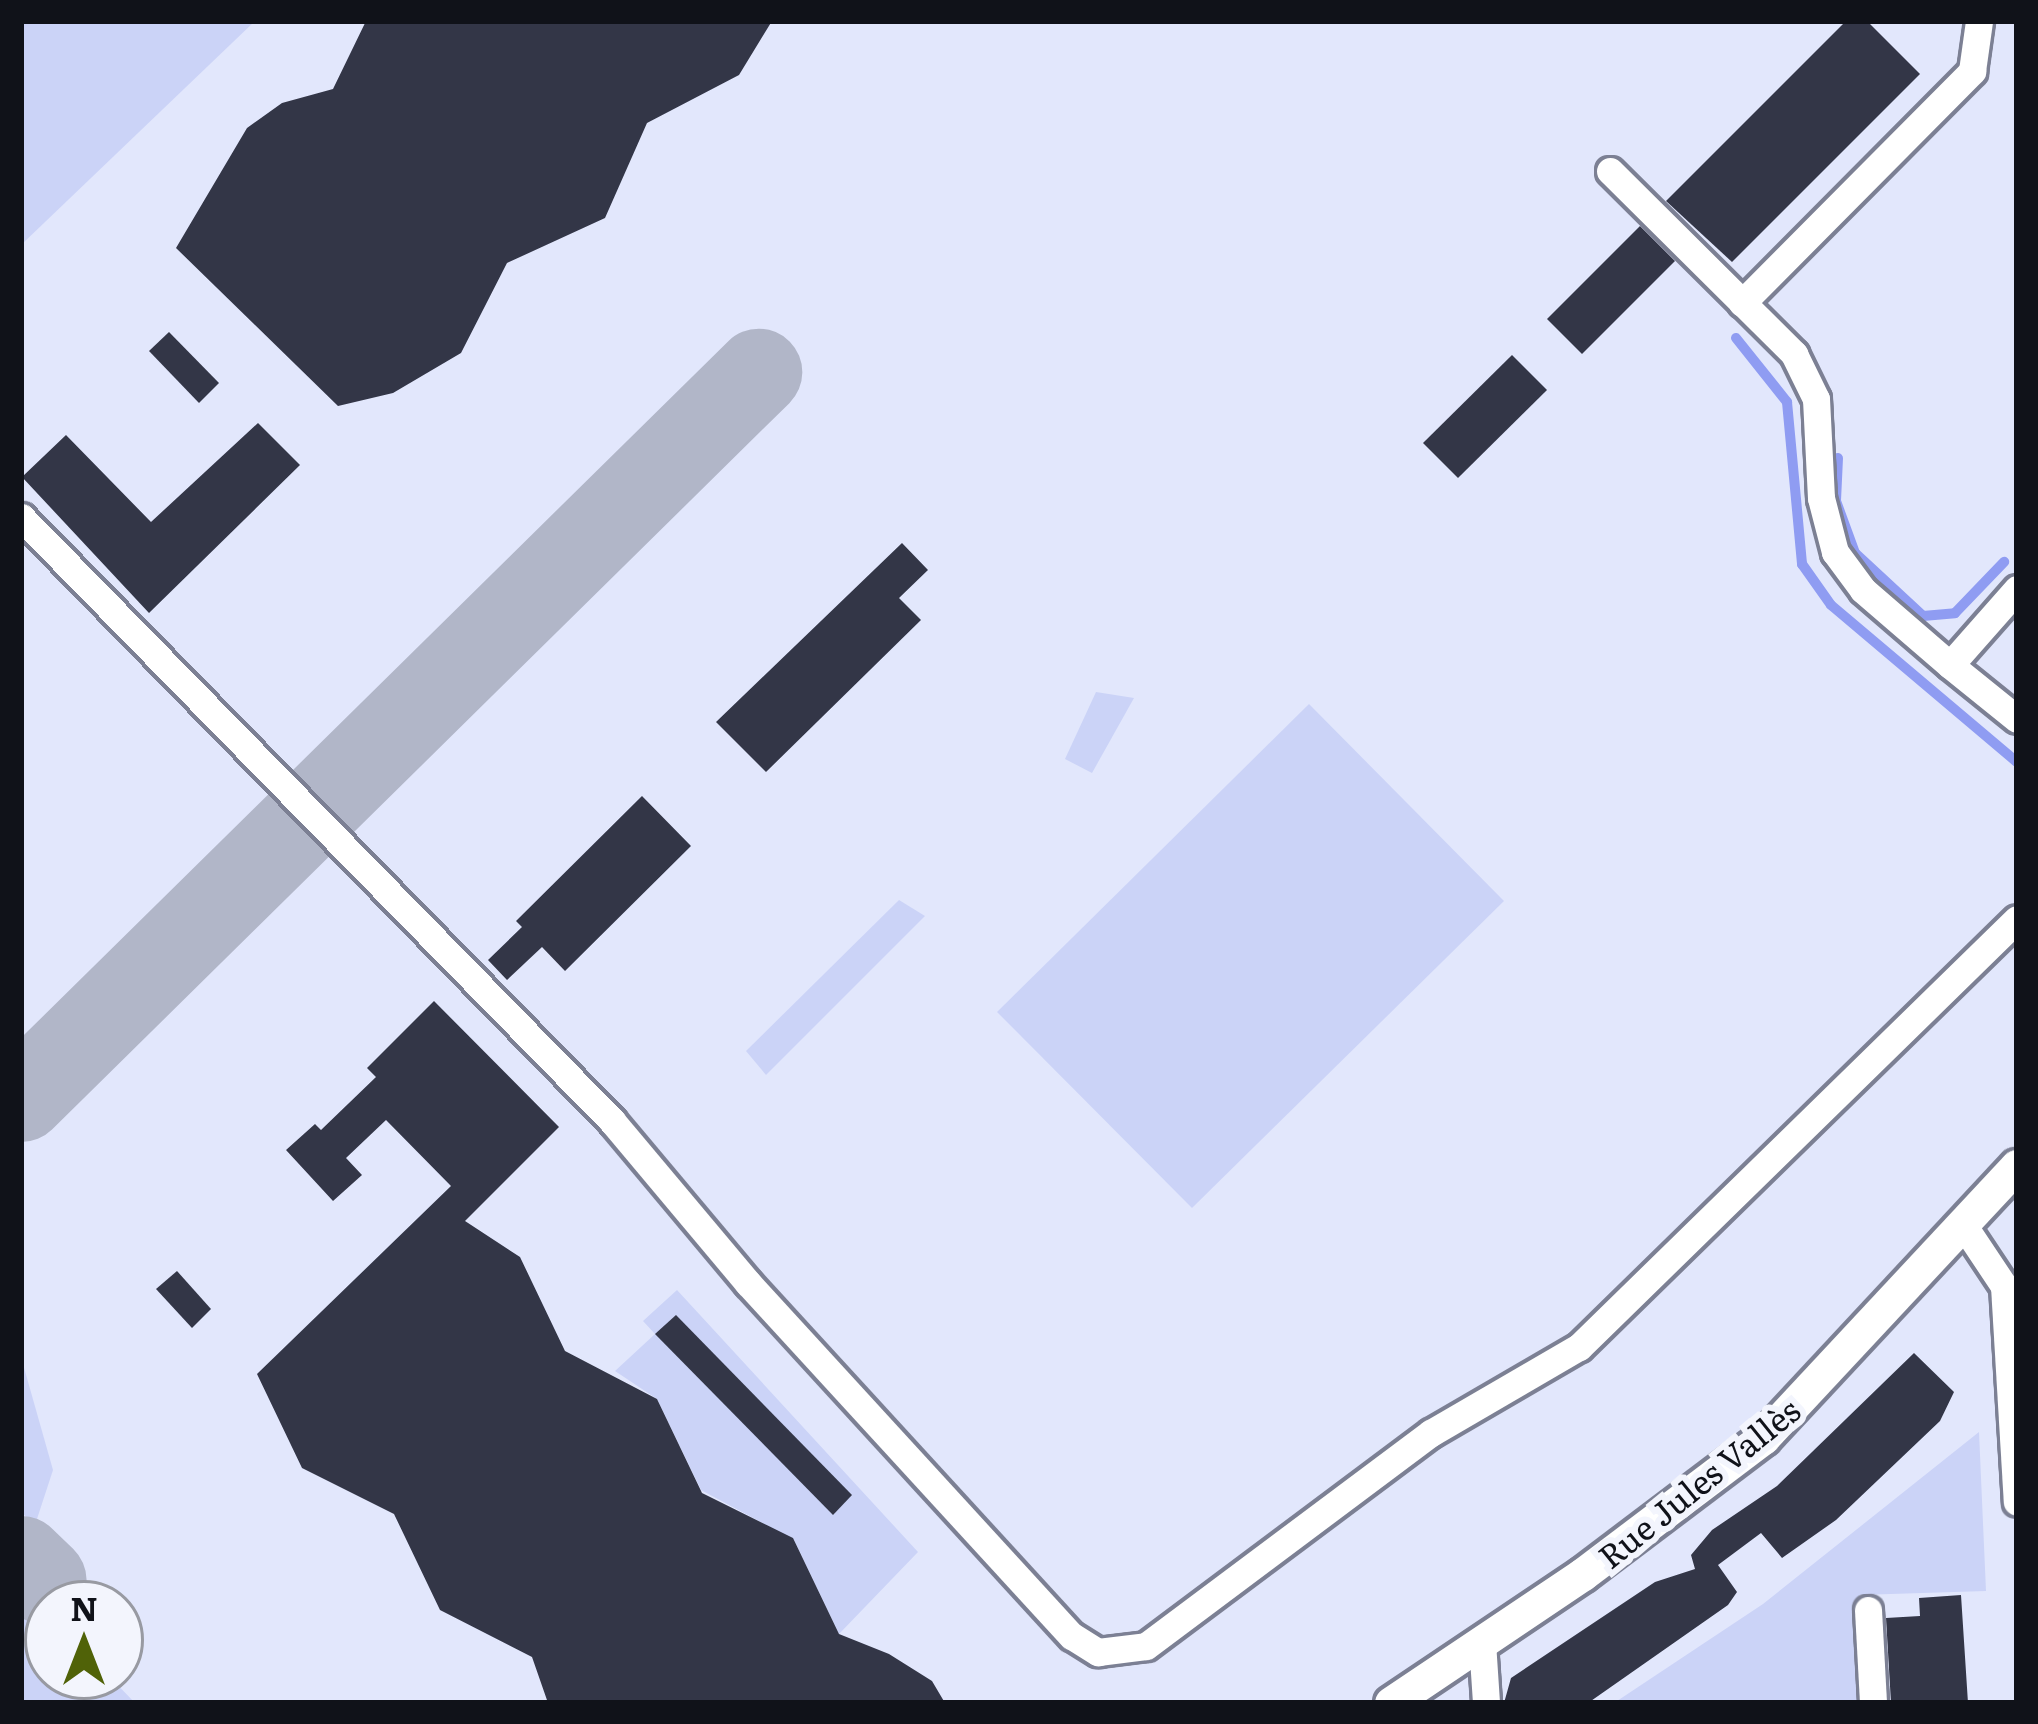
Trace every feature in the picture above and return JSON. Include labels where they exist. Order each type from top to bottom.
[{"type":"street","points":[[1742,303],[1972,71],[1979,21]]},
{"type":"street","points":[[1610,171],[1794,354],[1816,399],[1821,498],[1835,552],[1863,590],[2017,719]]},
{"type":"street","points":[[21,517],[612,1121],[780,1318],[1072,1636],[1098,1652],[1146,1646],[1431,1433],[1579,1347],[2017,919]]},
{"type":"street","points":[[1950,664],[2017,589]]},
{"type":"street","name":"Rue Jules Vallès","points":[[1390,1703],[1482,1642],[1762,1438],[1966,1228],[2017,1166]]},
{"type":"street","points":[[1966,1228],[2004,1286],[2017,1502]]},
{"type":"street","points":[[1868,1610],[1873,1703]]},
{"type":"street","points":[[1482,1642],[1486,1703]]},
{"type":"shaded area","points":[[21,21],[255,21],[21,245]]},
{"type":"shaded area","points":[[1096,692],[1134,698],[1092,773],[1065,759]]},
{"type":"shaded area","points":[[1309,704],[1504,901],[1192,1208],[997,1012]]},
{"type":"shaded area","points":[[899,900],[925,916],[766,1075],[746,1051]]},
{"type":"shaded area","points":[[677,1290],[918,1552],[839,1634],[794,1540],[701,1490],[657,1399],[615,1371],[655,1334],[643,1321]]},
{"type":"shaded area","points":[[21,1357],[53,1470],[35,1525],[21,1512]]},
{"type":"shaded area","points":[[1979,1432],[1986,1591],[1859,1595],[1863,1703],[1614,1703],[1763,1604]]},
{"type":"shaded area","points":[[21,1584],[24,1700],[135,1703],[21,1703]]},
{"type":"building","points":[[366,21],[772,21],[739,75],[647,123],[605,218],[507,263],[461,353],[393,393],[338,406],[176,248],[247,128],[282,103],[333,89]]},
{"type":"building","points":[[1846,21],[1867,21],[1920,74],[1732,262],[1666,201]]},
{"type":"building","points":[[1640,226],[1675,261],[1582,354],[1547,319]]},
{"type":"building","points":[[169,332],[219,383],[199,403],[149,351]]},
{"type":"building","points":[[1512,355],[1547,390],[1458,478],[1423,443]]},
{"type":"building","points":[[258,423],[300,465],[149,613],[22,477],[66,435],[151,522]]},
{"type":"building","points":[[902,543],[928,570],[899,598],[921,620],[766,772],[716,722]]},
{"type":"building","points":[[642,796],[691,846],[565,971],[542,947],[507,980],[488,960],[522,927],[516,921]]},
{"type":"building","points":[[434,1001],[559,1127],[465,1221],[520,1257],[565,1351],[657,1399],[702,1493],[793,1538],[839,1634],[889,1654],[932,1681],[945,1703],[548,1703],[532,1657],[440,1610],[394,1514],[302,1468],[257,1374],[451,1186],[386,1120],[346,1158],[362,1175],[333,1201],[286,1150],[315,1124],[321,1130],[376,1077],[367,1068]]},
{"type":"building","points":[[177,1271],[211,1309],[192,1328],[156,1289]]},
{"type":"building","points":[[676,1315],[852,1495],[833,1515],[655,1334]]},
{"type":"building","points":[[1914,1353],[1954,1392],[1940,1421],[1836,1520],[1782,1558],[1761,1533],[1718,1565],[1737,1592],[1728,1605],[1588,1703],[1504,1703],[1511,1678],[1655,1582],[1695,1569],[1691,1555],[1712,1530],[1777,1486]]},
{"type":"building","points":[[1961,1595],[1968,1703],[1891,1703],[1886,1618],[1920,1616],[1919,1598]]},
{"type":"waterway","points":[[1736,338],[1787,402],[1802,564],[1831,605],[2017,762]]},
{"type":"waterway","points":[[1838,458],[1836,501],[1855,553],[1923,616],[1955,613],[2004,562]]},
{"type":"taxiway","points":[[21,1098],[758,372]]},
{"type":"taxiway","points":[[21,1559],[43,1580]]}]
